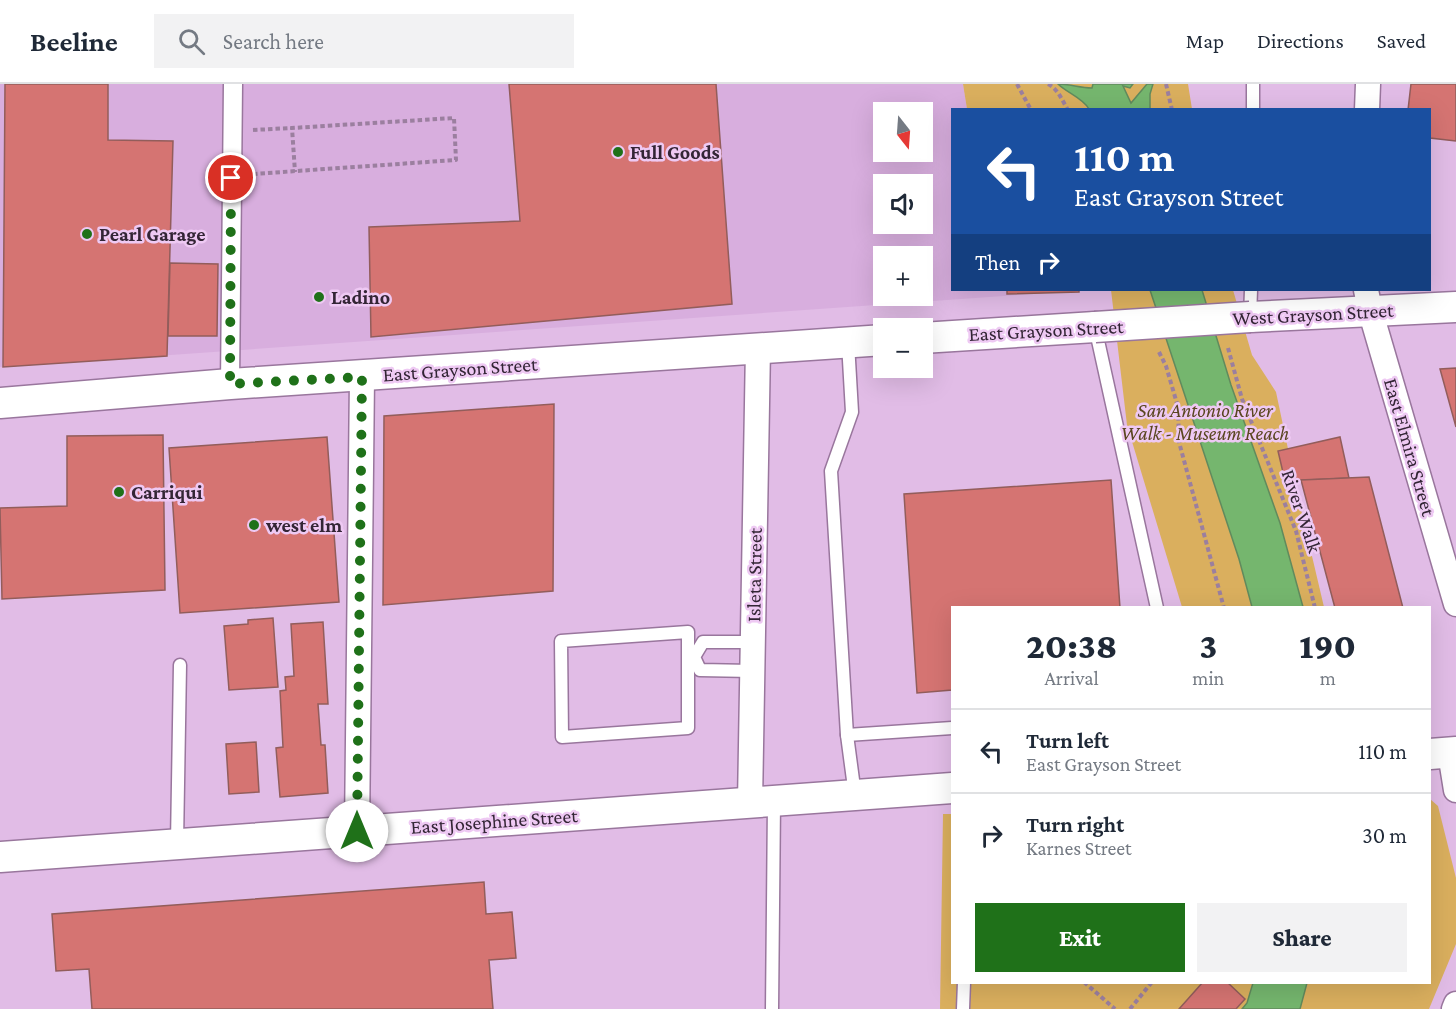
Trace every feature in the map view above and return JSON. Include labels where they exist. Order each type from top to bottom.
[{"type":"street","points":[[230,384],[233,84]]},
{"type":"street","points":[[1367,108],[1368,84]]},
{"type":"street","name":"West Grayson Street","points":[[1164,334],[1251,303],[1368,300],[1456,307]]},
{"type":"street","name":"East Elmira Street","points":[[1368,300],[1456,604]]},
{"type":"street","name":"East Grayson Street","points":[[933,337],[1095,327],[1164,334]]},
{"type":"street","name":"East Grayson Street","points":[[0,403],[230,384],[362,377],[873,341]]},
{"type":"street","name":"Isleta Street","points":[[758,347],[752,671],[762,802]]},
{"type":"street","points":[[357,831],[362,377]]},
{"type":"street","points":[[1445,753],[1456,790]]},
{"type":"street","name":"East Josephine Street","points":[[0,856],[951,788]]},
{"type":"street","points":[[1454,1009],[1456,1004]]},
{"type":"lane","points":[[1253,84],[1253,108]]},
{"type":"lane","points":[[1095,327],[1156,606]]},
{"type":"lane","points":[[848,342],[852,412],[831,471],[847,735],[855,795]]},
{"type":"lane","points":[[752,671],[700,670],[691,657],[688,632],[561,641],[562,736],[688,728],[691,657],[703,642],[753,642]]},
{"type":"lane","points":[[177,843],[180,665]]},
{"type":"lane","points":[[847,735],[951,728]]},
{"type":"lane","points":[[762,802],[772,1009]]},
{"type":"lane","points":[[963,1009],[964,984]]},
{"type":"path","points":[[1017,84],[1030,108]]},
{"type":"path","points":[[1048,84],[1057,92],[1067,108]]},
{"type":"path","points":[[1166,84],[1172,108]]},
{"type":"path","points":[[231,174],[295,172],[456,160],[454,118],[232,132]]},
{"type":"path","points":[[292,128],[295,172]]},
{"type":"path","points":[[1164,334],[1166,366],[1178,407],[1179,442],[1223,606]]},
{"type":"path","name":"River Walk","points":[[1227,344],[1242,399],[1296,531],[1315,606]]},
{"type":"path","points":[[1086,984],[1115,1009]]},
{"type":"path","points":[[1130,1009],[1150,984]]},
{"type":"shaded area","points":[[0,84],[963,84],[967,108],[951,108],[951,291],[1074,291],[933,301],[933,246],[873,246],[873,305],[0,367]]},
{"type":"shaded area","points":[[1058,84],[1092,88],[1093,84],[1133,84],[1130,88],[1123,86],[1131,103],[1147,84],[1153,84],[1150,108],[1088,108]]},
{"type":"shaded area","points":[[1150,291],[1202,291],[1231,385],[1280,523],[1303,606],[1252,606],[1239,559]]},
{"type":"shaded area","points":[[1252,984],[1307,984],[1300,1009],[1242,1009],[1247,1003]]},
{"type":"green space","points":[[963,84],[1188,84],[1192,108],[967,108]]},
{"type":"green space","name":"San Antonio River Walk - Museum Reach","points":[[1111,291],[1233,291],[1252,355],[1276,392],[1324,606],[1182,606],[1127,425]]},
{"type":"green space","points":[[1431,800],[1438,806],[1456,878],[1456,944],[1429,1009],[940,1009],[943,814],[951,814],[951,984],[1431,984]]},
{"type":"building","name":"Pearl Garage","points":[[5,84],[108,84],[108,140],[173,141],[167,356],[3,367]]},
{"type":"building","name":"Full Goods","points":[[509,84],[716,84],[732,304],[371,337],[369,227],[520,221]]},
{"type":"building","points":[[1411,84],[1456,84],[1456,141],[1431,138],[1431,108],[1408,108]]},
{"type":"building","points":[[170,263],[218,264],[217,336],[168,336]]},
{"type":"building","points":[[1007,291],[1079,291],[1079,292],[1007,294]]},
{"type":"building","points":[[1456,368],[1456,427],[1440,369]]},
{"type":"building","points":[[554,404],[553,591],[383,605],[384,416]]},
{"type":"building","points":[[163,435],[165,590],[2,599],[0,508],[67,506],[67,436]]},
{"type":"building","name":"west elm","points":[[327,437],[339,602],[180,613],[169,448]]},
{"type":"building","points":[[1340,437],[1349,478],[1285,481],[1278,451]]},
{"type":"building","points":[[1369,477],[1402,606],[1334,606],[1301,480]]},
{"type":"building","points":[[1111,480],[1120,606],[951,606],[951,690],[917,693],[904,494]]},
{"type":"building","points":[[273,618],[278,687],[229,690],[224,626],[248,624],[248,620]]},
{"type":"building","points":[[323,622],[328,704],[318,704],[321,745],[325,745],[328,793],[280,797],[276,748],[283,747],[280,691],[286,690],[285,677],[294,676],[291,624]]},
{"type":"building","points":[[256,742],[259,792],[229,794],[226,744]]},
{"type":"building","points":[[484,882],[486,914],[512,912],[516,958],[489,960],[493,1009],[92,1009],[89,969],[56,971],[52,914]]},
{"type":"building","points":[[1201,984],[1229,984],[1245,999],[1236,1009],[1179,1009]]},
{"type":"place","name":"Full Goods","points":[[618,152]]},
{"type":"place","name":"Pearl Garage","points":[[87,234]]},
{"type":"place","name":"Ladino","points":[[319,297]]},
{"type":"place","name":"Carriqui","points":[[119,492]]},
{"type":"place","name":"west elm","points":[[254,525]]},
{"type":"route","points":[[231,178],[230,384],[362,377],[357,831]]}]
